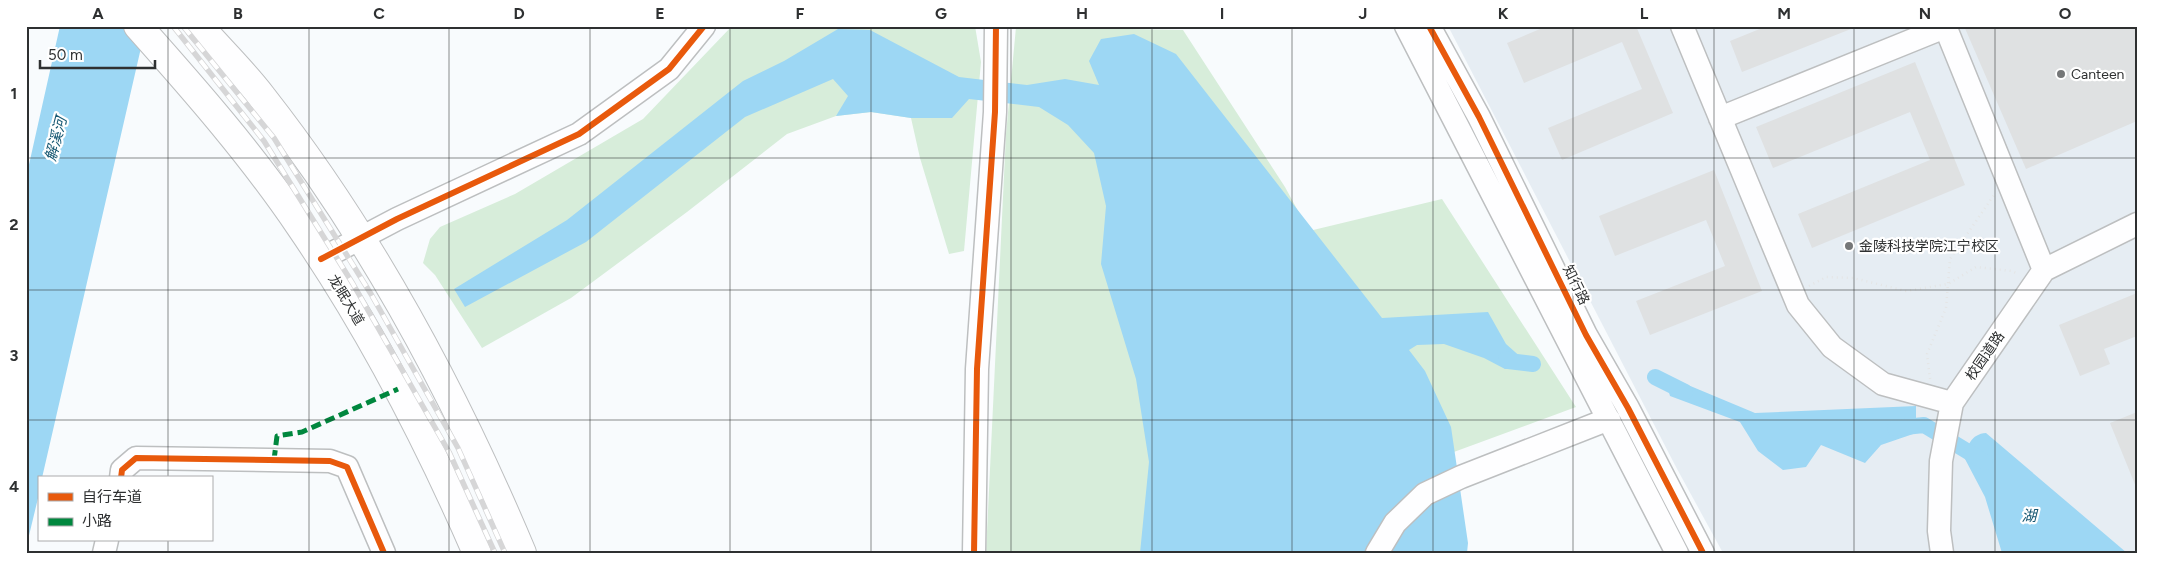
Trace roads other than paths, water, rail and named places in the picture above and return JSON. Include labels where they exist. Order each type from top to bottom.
[{"type":"main road","name":"龙眠大道","points":[[138,26],[226,127],[300,225],[338,283],[398,389],[451,493],[477,553]]},
{"type":"main road","points":[[199,26],[261,96],[339,202],[439,373],[495,490],[522,553]]},
{"type":"street","points":[[321,258],[397,218],[579,134],[669,69],[704,26]]},
{"type":"street","points":[[974,553],[977,369],[994,112],[996,26]]},
{"type":"street","points":[[1406,26],[1497,200],[1563,335],[1609,419],[1677,553]]},
{"type":"street","name":"知行路","points":[[1429,26],[1479,118],[1586,335],[1628,408],[1703,553]]},
{"type":"street","points":[[1682,26],[1798,305],[1832,347],[1883,384],[1945,404]]},
{"type":"street","points":[[1720,118],[1945,27],[2006,178],[2039,277]]},
{"type":"street","name":"校园道路","points":[[1942,553],[1939,531],[1945,404],[2039,277],[2137,224]]},
{"type":"street","points":[[1377,553],[1395,523],[1425,494],[1461,476],[1609,419]]},
{"type":"street","points":[[120,476],[122,470],[136,458],[330,461],[347,467],[384,553]]},
{"type":"water","name":"解溪河","points":[[60,26],[146,26],[42,476],[38,476],[38,498],[26,548],[26,178]]},
{"type":"water","points":[[838,29],[870,30],[959,77],[1027,85],[1065,79],[1099,85],[1089,61],[1101,39],[1134,34],[1176,54],[1382,318],[1488,312],[1506,344],[1532,367],[1505,369],[1484,358],[1444,344],[1417,345],[1409,350],[1425,371],[1451,427],[1468,543],[1467,553],[1140,553],[1149,462],[1136,379],[1101,264],[1106,206],[1094,153],[1068,125],[1039,107],[969,99],[952,118],[911,118],[871,112],[836,116],[848,96],[833,79],[745,117],[586,242],[465,307],[454,289],[567,220],[743,81],[784,61]]},
{"type":"water","points":[[1664,375],[1755,413],[1916,406],[1916,433],[1881,445],[1865,463],[1821,445],[1806,467],[1783,470],[1758,451],[1740,422],[1670,396]]},
{"type":"water","name":"湖","points":[[1986,433],[2127,553],[2002,553],[1985,497],[1965,459],[1973,438]]},
{"type":"waterway","points":[[1506,359],[1508,361],[1533,364]]},
{"type":"waterway","points":[[1655,377],[1685,392]]},
{"type":"waterway","points":[[1895,428],[1924,425],[1985,462]]},
{"type":"railway","points":[[173,26],[264,141],[353,284],[449,452],[495,553]]},
{"type":"railway","points":[[183,26],[274,138],[371,294],[458,448],[505,553]]},
{"type":"place","name":"Canteen","points":[[2061,74]]},
{"type":"place","name":"金陵科技学院江宁校区","points":[[1849,246]]}]
